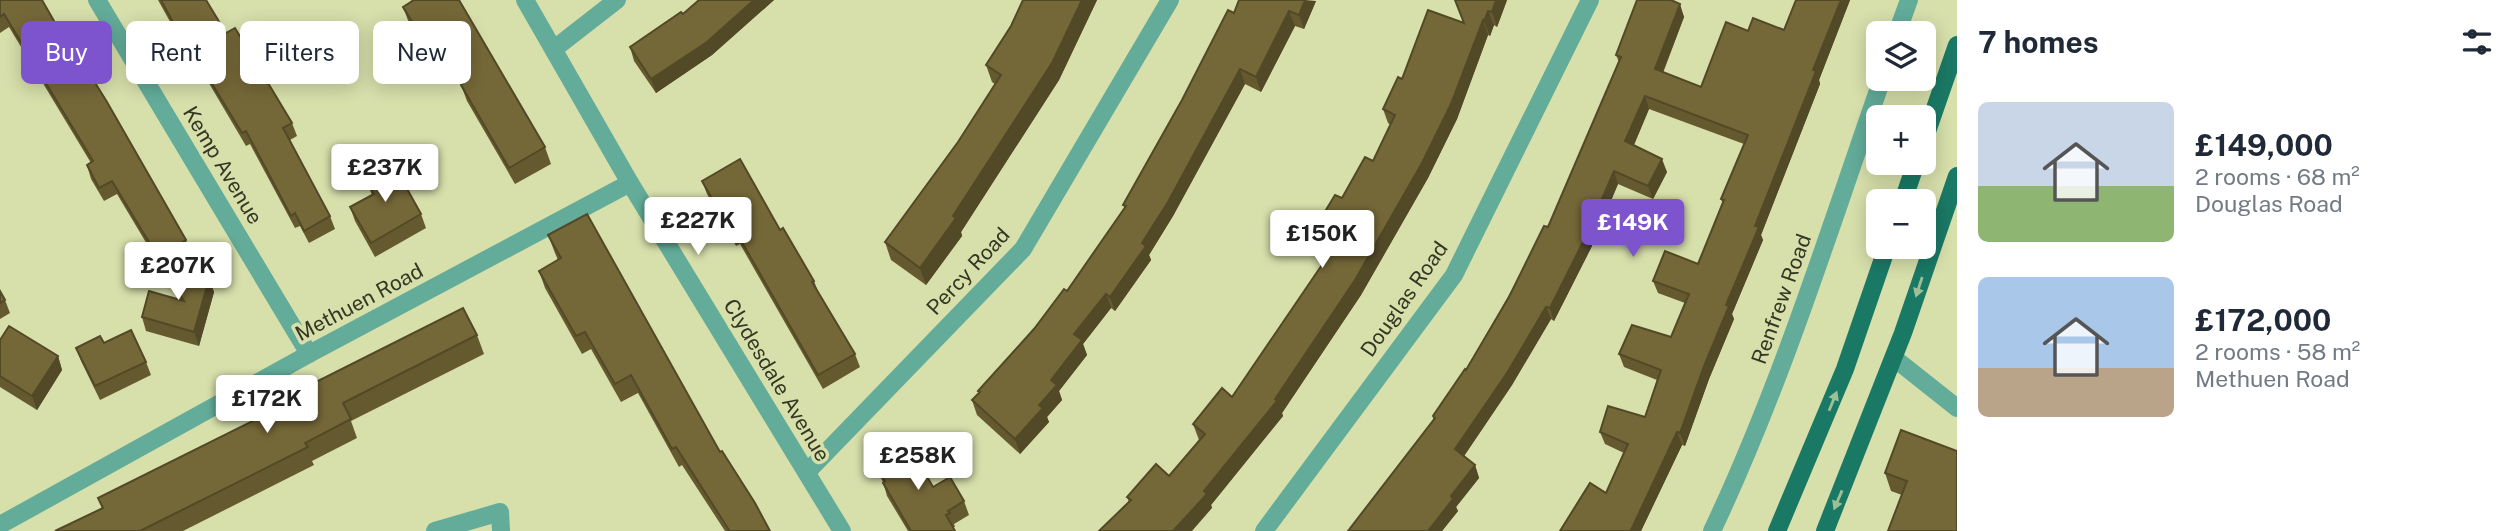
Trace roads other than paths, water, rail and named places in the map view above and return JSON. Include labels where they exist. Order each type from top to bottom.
[{"type":"main road","points":[[1936,106],[1957,46]]},
{"type":"main road","points":[[1825,531],[1894,358],[1957,176]]},
{"type":"main road","points":[[1777,531],[1845,369],[1883,259]]},
{"type":"street","name":"Kemp Avenue","points":[[97,0],[309,354]]},
{"type":"street","name":"Clydesdale Avenue","points":[[525,0],[630,183],[842,531]]},
{"type":"street","points":[[554,48],[617,0]]},
{"type":"street","name":"Percy Road","points":[[807,472],[1023,249],[1170,0]]},
{"type":"street","name":"Douglas Road","points":[[1264,531],[1454,275],[1590,0]]},
{"type":"street","points":[[1901,21],[1909,0]]},
{"type":"street","name":"Renfrew Road","points":[[1712,531],[1747,457],[1790,345],[1878,91]]},
{"type":"street","name":"Methuen Road","points":[[2,518],[630,183]]},
{"type":"street","points":[[1894,358],[1957,408]]},
{"type":"street","points":[[435,531],[500,512],[501,531]]}]
